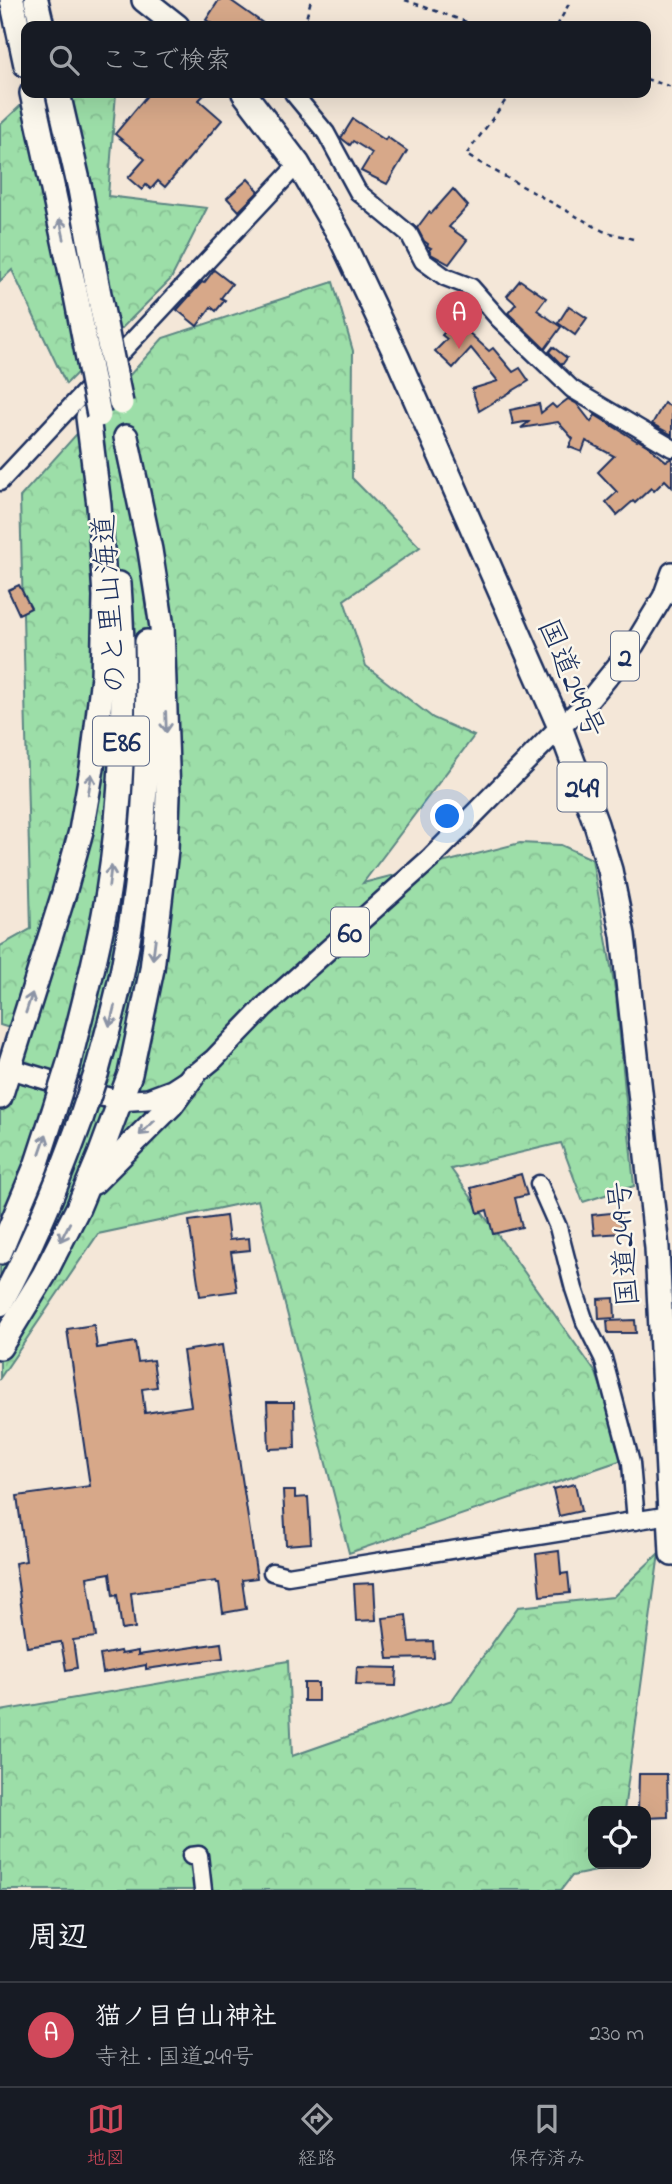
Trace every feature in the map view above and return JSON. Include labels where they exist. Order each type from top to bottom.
[{"type":"highway","points":[[12,0],[21,42]]},
{"type":"highway","points":[[37,0],[42,21]]},
{"type":"highway","points":[[144,0],[171,21]]},
{"type":"highway","points":[[0,1097],[4,1066],[67,881],[81,831],[103,676],[106,596],[85,342],[33,98]]},
{"type":"highway","name":"のと里山海道","points":[[0,1304],[36,1234],[62,1171],[97,1072],[123,969],[134,907],[147,765],[146,615],[126,437],[80,189],[59,98]]},
{"type":"highway","name":"国道249号","points":[[248,98],[298,164],[340,236],[560,727],[610,870],[623,935],[657,1248],[672,1554]]},
{"type":"highway","name":"のと里山海道","points":[[0,1252],[22,1201],[69,1063],[108,891],[116,823],[122,701],[121,614],[112,512],[93,416]]},
{"type":"highway","points":[[0,1347],[44,1275],[82,1198],[130,1074],[152,969],[166,850],[168,794],[162,627],[150,550],[126,437]]},
{"type":"highway","points":[[82,1198],[98,1176],[172,1104],[192,1077]]},
{"type":"main road","name":"2","points":[[560,727],[587,703],[634,645],[663,597],[672,572]]},
{"type":"main road","name":"60","points":[[4,1066],[119,1101],[148,1099],[172,1090],[214,1059],[264,1007],[431,858],[560,727]]},
{"type":"street","points":[[297,98],[326,133],[358,192],[409,234],[423,261],[445,277],[471,287],[499,319],[572,389],[672,447]]},
{"type":"street","points":[[0,482],[298,164]]},
{"type":"street","points":[[539,1184],[558,1227],[585,1322],[603,1358],[631,1463],[636,1521]]},
{"type":"street","points":[[272,1572],[288,1576],[670,1515]]},
{"type":"street","points":[[191,1856],[199,1855],[203,1890]]},
{"type":"path","points":[[305,21],[311,0]]},
{"type":"path","points":[[405,0],[464,21]]},
{"type":"path","points":[[560,21],[571,0]]},
{"type":"path","points":[[651,81],[672,87]]},
{"type":"path","points":[[507,98],[466,155],[603,231],[633,239]]},
{"type":"green space","points":[[29,98],[116,98],[108,196],[207,208],[171,279],[66,384],[12,270],[0,281],[0,125]]},
{"type":"green space","points":[[333,282],[353,351],[352,478],[420,547],[344,600],[366,666],[433,718],[474,736],[363,883],[520,843],[561,845],[592,859],[616,995],[634,1186],[583,1202],[561,1143],[451,1169],[596,1373],[625,1459],[349,1553],[258,1200],[98,1234],[0,1378],[0,1072],[16,1030],[0,1025],[0,946],[31,929],[20,497],[163,338]]},
{"type":"green space","points":[[659,1553],[625,1806],[588,1806],[588,1869],[606,1869],[572,1876],[561,1890],[0,1890],[0,1711],[288,1661],[292,1756],[452,1700],[518,1607],[613,1597]]},
{"type":"building","points":[[219,0],[230,0],[260,21],[208,21]]},
{"type":"building","points":[[145,98],[201,98],[199,100],[222,120],[165,187],[158,181],[151,189],[146,185],[142,190],[128,178],[145,159],[115,134]]},
{"type":"building","points":[[353,119],[407,151],[387,184],[361,171],[372,153],[353,141],[350,145],[341,138]]},
{"type":"building","points":[[248,179],[259,191],[239,211],[227,198]]},
{"type":"building","points":[[453,189],[468,206],[449,227],[467,240],[449,264],[431,254],[431,248],[427,246],[417,228]]},
{"type":"building","points":[[214,270],[232,284],[221,298],[225,300],[216,311],[211,307],[197,326],[177,310]]},
{"type":"building","points":[[520,280],[546,298],[537,310],[561,327],[545,349],[508,313],[516,304],[507,296]]},
{"type":"building","points":[[569,306],[587,318],[575,335],[558,323]]},
{"type":"building","points":[[455,320],[489,351],[493,348],[513,372],[520,368],[529,381],[479,411],[472,389],[498,381],[471,348],[453,368],[435,351],[447,339],[442,335]]},
{"type":"building","points":[[553,347],[567,358],[562,365],[549,352]]},
{"type":"building","points":[[568,399],[577,404],[591,422],[595,415],[648,446],[666,461],[672,458],[672,487],[665,480],[654,491],[651,488],[617,515],[606,502],[617,492],[598,472],[614,456],[586,441],[582,452],[569,447],[573,439],[558,422],[521,428],[530,421],[513,424],[510,410],[539,404],[541,413],[552,404],[556,408]]},
{"type":"building","points":[[664,403],[672,407],[672,435],[652,424]]},
{"type":"building","points":[[19,585],[31,608],[19,614],[8,590]]},
{"type":"building","points":[[521,1174],[527,1195],[515,1198],[522,1227],[493,1234],[487,1210],[478,1213],[471,1188]]},
{"type":"building","points":[[620,1212],[622,1233],[594,1235],[592,1215]]},
{"type":"building","points":[[226,1216],[229,1240],[249,1238],[250,1250],[231,1252],[237,1291],[200,1296],[189,1221]]},
{"type":"building","points":[[614,1298],[615,1318],[599,1319],[598,1299]]},
{"type":"building","points":[[635,1320],[636,1333],[608,1333],[607,1321]]},
{"type":"building","points":[[94,1325],[97,1348],[135,1342],[138,1362],[153,1360],[157,1387],[142,1389],[145,1413],[191,1406],[183,1351],[222,1345],[257,1578],[242,1580],[246,1609],[223,1613],[219,1583],[216,1581],[131,1593],[135,1628],[122,1630],[117,1595],[113,1596],[110,1573],[87,1577],[96,1637],[73,1640],[77,1668],[66,1670],[61,1642],[27,1647],[15,1563],[26,1561],[17,1496],[90,1486],[67,1329]]},
{"type":"building","points":[[267,1402],[294,1402],[295,1448],[269,1449]]},
{"type":"building","points":[[575,1484],[581,1511],[559,1516],[553,1489]]},
{"type":"building","points":[[283,1491],[295,1491],[295,1498],[308,1497],[311,1543],[286,1545]]},
{"type":"building","points":[[559,1551],[561,1574],[568,1573],[570,1593],[540,1596],[536,1554]]},
{"type":"building","points":[[374,1583],[376,1620],[356,1621],[354,1584]]},
{"type":"building","points":[[406,1615],[409,1642],[433,1641],[434,1658],[388,1659],[383,1618]]},
{"type":"building","points":[[221,1643],[223,1658],[146,1669],[146,1665],[103,1673],[100,1655],[138,1651],[138,1655]]},
{"type":"building","points":[[357,1667],[397,1668],[396,1686],[356,1685]]},
{"type":"building","points":[[304,1683],[318,1683],[318,1701],[304,1701]]},
{"type":"building","points":[[639,1774],[667,1774],[668,1817],[651,1818],[651,1806],[638,1806]]},
{"type":"place","name":"猫ノ目白山神社","points":[[459,349]]}]
